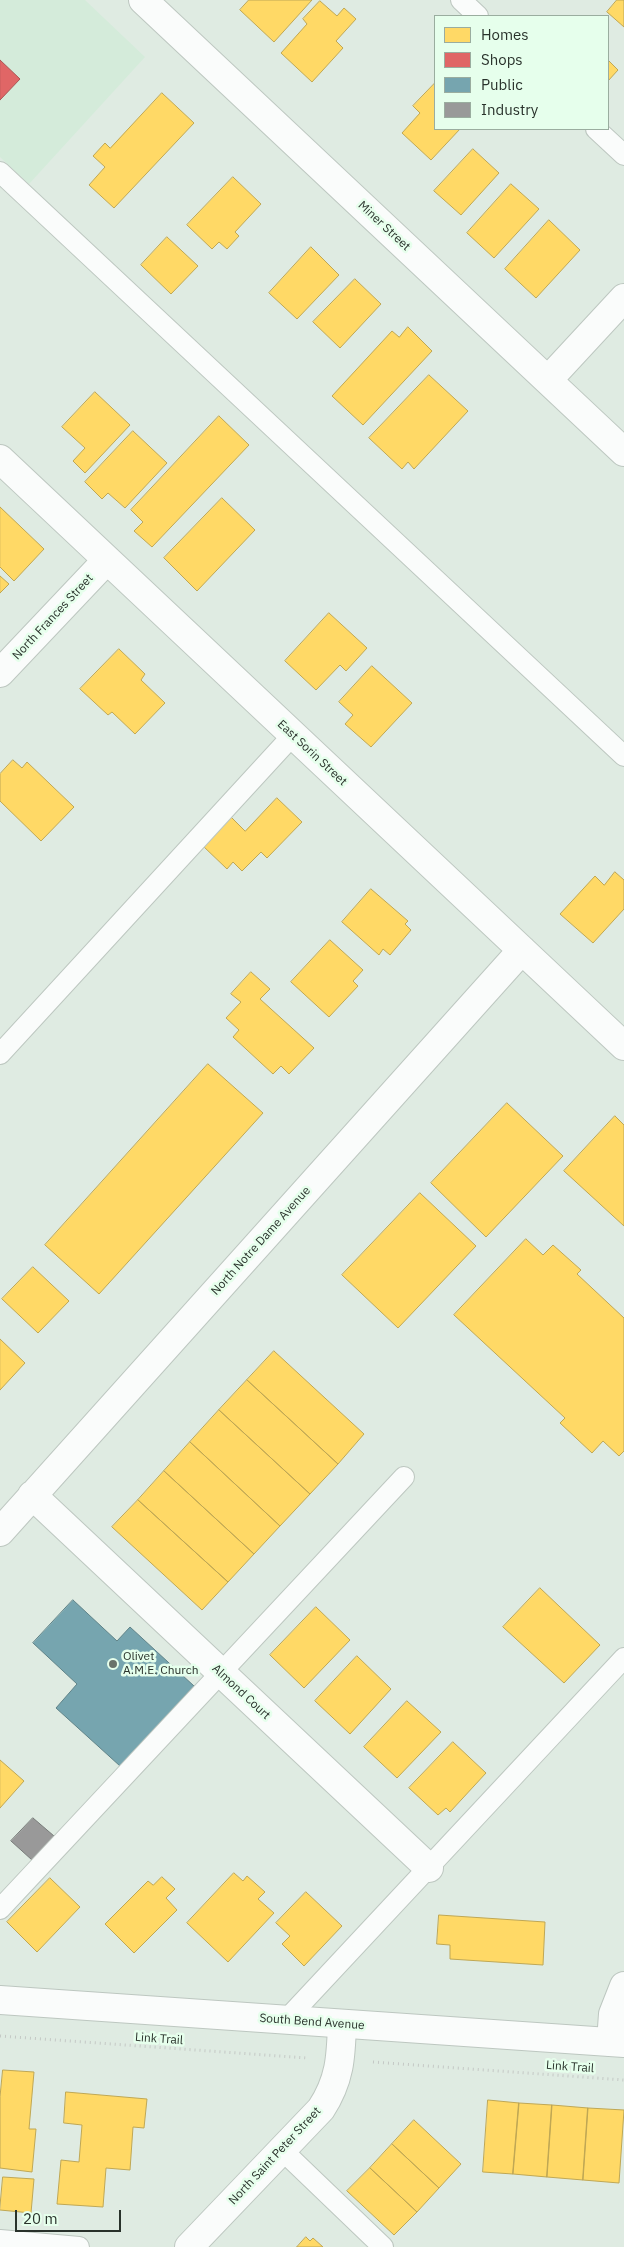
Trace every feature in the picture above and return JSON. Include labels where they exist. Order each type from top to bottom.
[{"type":"street","name":"Miner Street","points":[[143,0],[624,452]]},
{"type":"street","points":[[548,380],[624,298]]},
{"type":"street","name":"East Sorin Street","points":[[0,459],[106,561],[624,1046]]},
{"type":"street","name":"North Frances Street","points":[[0,674],[106,561]]},
{"type":"street","name":"North Notre Dame Avenue","points":[[0,1532],[522,950]]},
{"type":"street","name":"Almond Court","points":[[32,1495],[429,1868]]},
{"type":"street","points":[[618,2043],[615,2004],[624,1986]]},
{"type":"street","name":"South Bend Avenue","points":[[0,2000],[618,2043]]},
{"type":"street","name":"North Saint Peter Street","points":[[188,2247],[321,2108],[333,2090],[340,2059],[342,2024]]},
{"type":"lane","points":[[462,0],[477,15]]},
{"type":"lane","points":[[597,130],[624,155]]},
{"type":"lane","points":[[0,172],[624,756]]},
{"type":"lane","points":[[0,1054],[293,736]]},
{"type":"lane","points":[[0,1909],[222,1674],[404,1477]]},
{"type":"lane","points":[[286,2020],[624,1658]]},
{"type":"lane","points":[[282,2150],[383,2247]]},
{"type":"lane","points":[[0,2240],[79,2247]]},
{"type":"path","name":"Link Trail","points":[[0,2036],[317,2059]]},
{"type":"path","name":"Link Trail","points":[[365,2062],[624,2080]]},
{"type":"shaded area","points":[[0,0],[85,0],[145,57],[29,184],[0,157]]},
{"type":"building: Homes","points":[[249,0],[312,0],[274,42],[240,10]]},
{"type":"building: Homes","points":[[617,0],[624,0],[624,27],[607,12]]},
{"type":"building: Homes","points":[[320,1],[337,16],[344,8],[356,19],[336,41],[343,48],[312,82],[281,53],[307,24],[303,19]]},
{"type":"building: Homes","points":[[609,61],[618,70],[609,80]]},
{"type":"building: Homes","points":[[434,84],[434,130],[459,130],[431,160],[402,133],[420,113],[413,106]]},
{"type":"building: Homes","points":[[162,93],[194,123],[114,208],[89,185],[105,167],[93,156],[105,143],[110,148]]},
{"type":"building: Homes","points":[[473,149],[499,173],[461,215],[434,191]]},
{"type":"building: Homes","points":[[233,177],[261,204],[235,232],[239,236],[227,249],[219,242],[212,249],[187,225]]},
{"type":"building: Homes","points":[[511,184],[539,209],[494,258],[467,233]]},
{"type":"building: Homes","points":[[549,220],[580,250],[536,298],[505,269]]},
{"type":"building: Homes","points":[[167,237],[198,266],[171,294],[141,265]]},
{"type":"building: Homes","points":[[311,247],[339,275],[297,319],[269,293]]},
{"type":"building: Homes","points":[[355,279],[381,304],[340,348],[313,322]]},
{"type":"building: Homes","points":[[408,327],[432,351],[363,425],[332,396],[392,331],[399,337]]},
{"type":"building: Homes","points":[[429,375],[468,411],[414,469],[408,462],[402,469],[369,438]]},
{"type":"building: Homes","points":[[95,392],[130,425],[85,473],[73,461],[85,448],[62,427]]},
{"type":"building: Homes","points":[[219,416],[249,445],[152,547],[134,531],[143,522],[131,510]]},
{"type":"building: Homes","points":[[133,431],[167,463],[125,508],[108,493],[102,499],[85,482]]},
{"type":"building: Homes","points":[[222,498],[255,530],[197,591],[164,558]]},
{"type":"building: Homes","points":[[0,507],[44,549],[14,581],[0,567]]},
{"type":"building: Homes","points":[[0,576],[9,584],[0,593]]},
{"type":"building: Homes","points":[[329,613],[367,648],[346,671],[340,665],[316,690],[285,661]]},
{"type":"building: Homes","points":[[119,649],[145,674],[141,680],[165,703],[135,734],[112,712],[108,715],[80,689]]},
{"type":"building: Homes","points":[[372,666],[412,703],[371,747],[345,724],[353,715],[339,702]]},
{"type":"building: Homes","points":[[13,760],[22,768],[27,762],[74,807],[41,841],[0,801],[0,774]]},
{"type":"building: Homes","points":[[277,798],[302,822],[267,858],[261,852],[242,871],[233,862],[227,869],[203,846],[231,817],[245,831]]},
{"type":"building: Homes","points":[[615,872],[624,880],[624,909],[593,943],[560,914],[595,876],[604,885]]},
{"type":"building: Homes","points":[[371,889],[408,921],[405,924],[411,930],[390,955],[383,949],[379,955],[342,922]]},
{"type":"building: Homes","points":[[330,940],[363,970],[353,981],[358,986],[329,1017],[291,982]]},
{"type":"building: Homes","points":[[251,972],[270,989],[260,999],[314,1048],[289,1074],[281,1066],[273,1074],[233,1037],[239,1030],[226,1018],[241,1002],[231,994]]},
{"type":"building: Homes","points":[[208,1064],[263,1113],[99,1294],[45,1245]]},
{"type":"building: Homes","points":[[507,1103],[563,1156],[486,1237],[431,1183]]},
{"type":"building: Homes","points":[[615,1116],[624,1125],[624,1226],[564,1171]]},
{"type":"building: Homes","points":[[420,1193],[476,1246],[398,1328],[342,1275]]},
{"type":"building: Homes","points":[[526,1239],[543,1255],[553,1245],[581,1270],[577,1274],[624,1318],[624,1451],[619,1456],[603,1441],[592,1453],[560,1423],[565,1418],[454,1315]]},
{"type":"building: Homes","points":[[33,1267],[69,1301],[38,1333],[2,1299]]},
{"type":"building: Homes","points":[[0,1339],[25,1363],[0,1390]]},
{"type":"building: Homes","points":[[274,1351],[364,1434],[338,1464],[247,1380]]},
{"type":"building: Homes","points":[[247,1380],[338,1464],[310,1494],[219,1410]]},
{"type":"building: Homes","points":[[219,1410],[310,1494],[280,1526],[190,1442]]},
{"type":"building: Homes","points":[[190,1442],[280,1526],[254,1554],[164,1471]]},
{"type":"building: Homes","points":[[164,1471],[254,1554],[228,1582],[138,1500]]},
{"type":"building: Homes","points":[[138,1500],[228,1582],[202,1610],[112,1527]]},
{"type":"building: Homes","points":[[540,1588],[600,1645],[564,1683],[503,1627]]},
{"type":"building: Homes","points":[[316,1607],[350,1640],[304,1688],[270,1655]]},
{"type":"building: Homes","points":[[357,1656],[391,1689],[350,1734],[315,1701]]},
{"type":"building: Homes","points":[[407,1701],[441,1732],[397,1778],[364,1747]]},
{"type":"building: Homes","points":[[453,1742],[486,1773],[450,1812],[446,1808],[438,1815],[409,1788]]},
{"type":"building: Homes","points":[[0,1760],[24,1781],[0,1808]]},
{"type":"building: Homes","points":[[234,1873],[243,1881],[247,1876],[265,1892],[258,1899],[274,1913],[228,1962],[187,1923]]},
{"type":"building: Homes","points":[[162,1877],[175,1889],[166,1898],[177,1910],[134,1953],[105,1924],[148,1881],[153,1885]]},
{"type":"building: Homes","points":[[50,1878],[80,1907],[37,1952],[7,1922]]},
{"type":"building: Homes","points":[[306,1892],[342,1926],[304,1966],[282,1944],[290,1936],[276,1923]]},
{"type":"building: Homes","points":[[439,1915],[545,1922],[543,1965],[450,1959],[450,1945],[437,1944]]},
{"type":"building: Homes","points":[[3,2070],[34,2072],[29,2129],[36,2129],[32,2172],[0,2168],[0,2097]]},
{"type":"building: Homes","points":[[66,2092],[147,2099],[144,2128],[133,2127],[130,2170],[106,2168],[103,2207],[57,2204],[61,2160],[79,2162],[82,2125],[64,2123]]},
{"type":"building: Homes","points":[[488,2100],[519,2103],[513,2174],[483,2172]]},
{"type":"building: Homes","points":[[519,2103],[552,2105],[547,2177],[513,2174]]},
{"type":"building: Homes","points":[[552,2105],[588,2108],[583,2180],[547,2177]]},
{"type":"building: Homes","points":[[588,2108],[624,2110],[619,2183],[583,2180]]},
{"type":"building: Homes","points":[[414,2120],[461,2164],[439,2188],[392,2144]]},
{"type":"building: Homes","points":[[392,2144],[439,2188],[417,2212],[370,2168]]},
{"type":"building: Homes","points":[[370,2168],[417,2212],[394,2235],[347,2191]]},
{"type":"building: Homes","points":[[3,2177],[34,2179],[31,2213],[0,2210]]},
{"type":"building: Homes","points":[[306,2237],[310,2241],[313,2238],[323,2247],[297,2247]]},
{"type":"building: Shops","points":[[0,60],[20,79],[0,100]]},
{"type":"building: Public","name":"Olivet A.M.E. Church","points":[[73,1600],[117,1641],[130,1627],[194,1686],[120,1766],[56,1708],[77,1684],[33,1643]]},
{"type":"building: Industry","points":[[33,1818],[54,1836],[32,1860],[11,1841]]},
{"type":"place","name":"Olivet A.M.E. Church","points":[[113,1664]]}]
